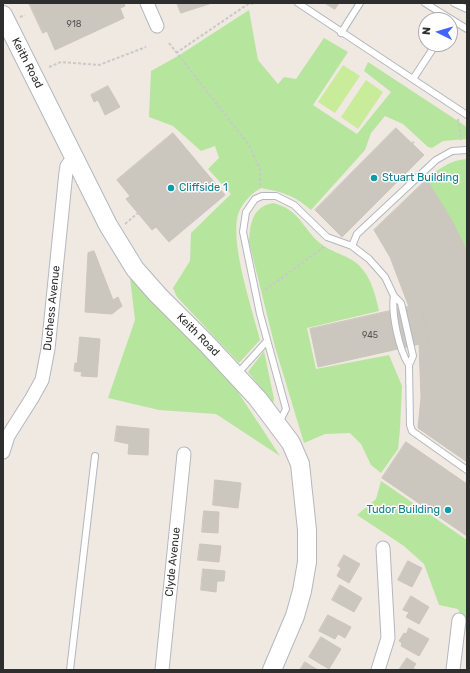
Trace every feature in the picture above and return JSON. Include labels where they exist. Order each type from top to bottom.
[{"type":"street","points":[[147,3],[157,26]]},
{"type":"street","name":"Keith Road","points":[[12,16],[74,157],[108,225],[136,269],[158,295],[236,374],[291,443],[300,464],[307,530],[307,562],[302,592],[272,670]]},
{"type":"street","name":"Duchess Avenue","points":[[3,452],[8,436],[42,380],[48,349],[66,172],[67,166],[74,157]]},
{"type":"street","name":"Clyde Avenue","points":[[162,670],[184,454]]},
{"type":"street","points":[[378,670],[388,638],[383,548]]},
{"type":"street","points":[[453,670],[459,620]]},
{"type":"lane","points":[[298,3],[467,115]]},
{"type":"lane","points":[[341,32],[360,3]]},
{"type":"lane","points":[[425,3],[437,12]]},
{"type":"lane","points":[[454,3],[467,9]]},
{"type":"lane","points":[[412,79],[431,52]]},
{"type":"lane","points":[[352,246],[357,234],[436,160],[452,152],[467,150]]},
{"type":"lane","points":[[278,425],[286,409],[256,296],[243,232],[246,212],[255,199],[269,195],[285,200],[294,205],[327,237],[352,246],[369,259],[384,277],[394,296],[401,303],[413,356],[409,365],[410,425],[412,432],[467,470]]},
{"type":"lane","points":[[394,296],[392,306],[404,357],[409,365]]},
{"type":"lane","points":[[236,374],[267,341]]},
{"type":"lane","points":[[70,670],[95,456]]},
{"type":"path","points":[[176,53],[248,4],[256,3]]},
{"type":"path","points":[[12,16],[25,15]]},
{"type":"path","points":[[169,43],[249,145],[260,169],[262,196]]},
{"type":"path","points":[[49,67],[61,62],[99,65],[146,47]]},
{"type":"path","points":[[458,119],[461,140]]},
{"type":"path","points":[[412,144],[415,140]]},
{"type":"path","points":[[125,224],[138,213]]},
{"type":"path","points":[[256,296],[325,246]]},
{"type":"green space","points":[[249,10],[258,60],[278,84],[284,77],[296,79],[324,38],[348,52],[313,105],[357,134],[391,92],[364,71],[368,62],[467,127],[467,139],[443,141],[432,148],[428,147],[403,124],[385,116],[371,133],[365,150],[311,210],[293,198],[268,189],[261,188],[249,197],[238,214],[236,232],[237,246],[260,340],[239,363],[177,297],[173,288],[190,261],[191,233],[231,194],[208,169],[219,158],[215,146],[201,151],[173,126],[149,117],[151,71],[178,56]]},
{"type":"green space","points":[[343,65],[360,76],[335,113],[318,102]]},
{"type":"green space","points":[[366,80],[383,92],[358,129],[341,117]]},
{"type":"green space","points":[[467,159],[467,251],[451,219],[429,183],[424,182],[433,173],[444,166],[455,161]]},
{"type":"green space","points":[[273,203],[283,206],[296,216],[311,234],[324,246],[359,265],[371,284],[379,311],[307,328],[316,369],[389,355],[402,386],[400,429],[398,449],[381,473],[371,465],[361,444],[350,433],[325,434],[304,443],[275,347],[249,242],[251,223],[256,212],[266,205]]},
{"type":"green space","points":[[130,278],[228,377],[280,456],[216,414],[159,410],[108,398],[135,320]]},
{"type":"green space","points":[[264,351],[274,399],[273,403],[248,372]]},
{"type":"green space","points":[[381,481],[467,540],[467,638],[464,623],[458,609],[439,605],[424,564],[404,546],[357,515],[376,499]]},
{"type":"building","points":[[29,3],[124,3],[125,6],[120,8],[124,18],[55,50],[47,31],[43,33]]},
{"type":"building","points":[[177,3],[212,3],[181,13]]},
{"type":"building","points":[[325,3],[339,3],[335,9]]},
{"type":"building","points":[[108,86],[120,107],[105,115],[98,100],[94,102],[91,95]]},
{"type":"building","name":"Stuart Building","points":[[396,128],[424,155],[342,237],[315,210]]},
{"type":"building","name":"Cliffside 1","points":[[173,133],[225,195],[169,242],[156,227],[152,230],[126,199],[130,196],[117,180]]},
{"type":"building","points":[[424,182],[429,183],[451,219],[467,251],[467,462],[418,428],[421,398],[419,344],[429,342],[421,304],[409,307],[390,257],[374,230]]},
{"type":"building","points":[[94,251],[113,300],[118,297],[122,306],[112,314],[85,312],[88,253]]},
{"type":"building","points":[[421,304],[429,342],[318,367],[310,329]]},
{"type":"building","points":[[80,337],[100,339],[97,377],[81,376],[82,372],[74,371],[75,363],[77,363]]},
{"type":"building","points":[[117,426],[149,429],[148,455],[128,454],[129,444],[115,441]]},
{"type":"building","name":"Tudor Building","points":[[406,442],[467,484],[467,536],[382,478]]},
{"type":"building","points":[[215,480],[241,483],[238,508],[213,505]]},
{"type":"building","points":[[204,511],[219,512],[218,533],[202,532]]},
{"type":"building","points":[[200,544],[221,546],[219,562],[198,560]]},
{"type":"building","points":[[344,555],[360,564],[349,583],[337,576],[341,568],[338,566]]},
{"type":"building","points":[[408,561],[422,568],[412,587],[398,580]]},
{"type":"building","points":[[203,569],[225,571],[224,581],[217,581],[216,592],[201,590]]},
{"type":"building","points":[[340,585],[362,598],[354,612],[332,600]]},
{"type":"building","points":[[411,596],[429,607],[419,624],[406,617],[409,612],[403,610]]},
{"type":"building","points":[[328,615],[351,627],[345,638],[338,634],[335,639],[319,631]]},
{"type":"building","points":[[409,628],[429,639],[419,656],[401,646],[402,643],[399,641],[404,633],[406,634]]},
{"type":"building","points":[[321,637],[341,649],[329,669],[309,657]]},
{"type":"building","points":[[407,658],[416,664],[413,668],[416,670],[399,670]]},
{"type":"building","points":[[305,662],[318,670],[300,670]]},
{"type":"place","name":"Stuart Building","points":[[374,178]]},
{"type":"place","name":"Cliffside 1","points":[[171,188]]},
{"type":"place","name":"Tudor Building","points":[[448,510]]}]
